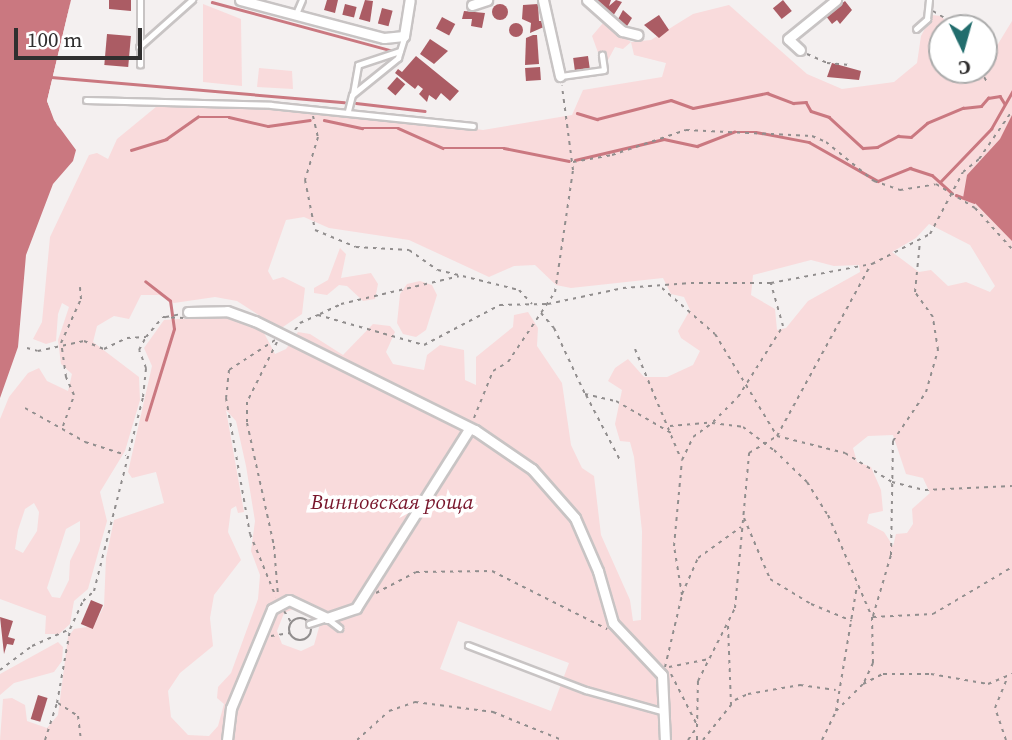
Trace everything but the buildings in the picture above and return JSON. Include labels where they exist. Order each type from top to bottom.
[{"type":"street","points":[[240,0],[384,38],[404,36],[410,0]]},
{"type":"street","points":[[472,5],[487,0]]},
{"type":"street","points":[[543,0],[560,76]]},
{"type":"street","points":[[587,0],[622,31],[638,35]]},
{"type":"street","points":[[800,50],[788,39],[836,0]]},
{"type":"street","points":[[188,312],[228,311],[469,429],[532,469],[575,517],[598,571],[613,623],[666,671],[665,740]]},
{"type":"street","points":[[227,740],[239,684],[278,602],[299,603],[327,618],[356,608],[469,429]]},
{"type":"lane","points":[[140,0],[140,65]]},
{"type":"lane","points":[[139,47],[192,0]]},
{"type":"lane","points":[[295,14],[302,0]]},
{"type":"lane","points":[[916,29],[927,19],[929,0]]},
{"type":"lane","points":[[352,95],[391,66],[401,51],[404,36]]},
{"type":"lane","points":[[348,111],[358,65],[401,51]]},
{"type":"lane","points":[[560,76],[604,70],[602,55]]},
{"type":"lane","points":[[86,100],[309,108],[473,126]]},
{"type":"lane","points":[[309,624],[327,618],[340,628]]},
{"type":"lane","points":[[468,645],[586,690],[666,712]]},
{"type":"path","points":[[930,7],[940,14]]},
{"type":"path","points":[[800,50],[820,61],[850,65]]},
{"type":"path","points":[[469,429],[493,371],[508,362],[555,292],[573,162],[560,76]]},
{"type":"path","points":[[309,108],[317,121],[318,137],[305,180],[315,230],[356,247],[409,250],[438,270],[519,290],[533,304]]},
{"type":"path","points":[[318,315],[424,345],[500,305],[548,304],[622,288],[691,283],[771,284],[872,264],[920,240],[945,214],[963,172],[979,159],[1012,111]]},
{"type":"path","points":[[573,162],[612,155],[686,130],[812,136],[826,142],[874,181],[900,190],[936,184],[975,208],[1012,248]]},
{"type":"path","points":[[863,684],[874,656],[872,617],[889,565],[893,441],[926,392],[938,350],[933,317],[915,292],[920,240]]},
{"type":"path","points":[[697,740],[698,681],[735,608],[749,453],[777,436],[872,264]]},
{"type":"path","points":[[289,340],[300,323],[341,304],[460,276]]},
{"type":"path","points":[[681,460],[693,438],[712,423],[746,384],[783,326],[771,284]]},
{"type":"path","points":[[63,426],[74,395],[66,377],[61,343],[81,299],[80,287]]},
{"type":"path","points":[[660,287],[715,334],[777,436],[845,453],[892,482],[925,490],[1012,486]]},
{"type":"path","points":[[45,740],[57,703],[70,629],[83,601],[94,591],[144,388],[146,368],[139,350],[163,317],[179,320],[188,312]]},
{"type":"path","points":[[541,312],[554,328],[620,460]]},
{"type":"path","points":[[278,602],[274,545],[247,423],[247,401],[280,335]]},
{"type":"path","points":[[278,602],[250,534],[226,388],[229,370],[280,335]]},
{"type":"path","points":[[27,348],[38,351],[61,343],[83,341],[104,349],[127,338],[146,337]]},
{"type":"path","points":[[635,349],[670,426],[681,460],[674,546],[682,595]]},
{"type":"path","points":[[585,394],[616,401],[673,434]]},
{"type":"path","points":[[24,408],[63,426],[85,442],[127,456]]},
{"type":"path","points":[[670,426],[712,423],[743,427],[807,482],[828,515],[872,617]]},
{"type":"path","points":[[743,514],[770,579],[811,604],[852,621]]},
{"type":"path","points":[[697,727],[666,671],[682,595],[698,558],[742,526]]},
{"type":"path","points":[[872,617],[933,614],[1012,567]]},
{"type":"path","points":[[362,601],[416,572],[474,569],[492,571],[534,590],[593,624]]},
{"type":"path","points":[[836,711],[837,690],[857,584]]},
{"type":"path","points":[[288,617],[291,622],[290,633]]},
{"type":"path","points":[[282,634],[290,633],[304,639],[309,624],[301,618],[291,622]]},
{"type":"path","points":[[728,625],[731,705]]},
{"type":"path","points":[[0,670],[32,646],[70,629]]},
{"type":"path","points":[[666,671],[711,659]]},
{"type":"path","points":[[666,671],[667,663]]},
{"type":"path","points":[[822,740],[836,711],[863,684],[883,674],[931,674],[974,684],[1007,678],[1012,674]]},
{"type":"path","points":[[1006,740],[995,708],[1007,678]]},
{"type":"path","points":[[703,740],[731,705],[748,694],[790,686],[837,690]]},
{"type":"path","points":[[357,740],[389,711],[415,702],[493,712],[562,740]]},
{"type":"path","points":[[57,703],[78,716],[81,740]]},
{"type":"path","points":[[688,740],[697,727]]},
{"type":"green space","points":[[203,4],[241,19],[242,86],[203,82]]},
{"type":"green space","name":"Винновская роща","points":[[729,5],[807,74],[842,89],[894,82],[917,63],[921,36],[928,23],[928,84],[998,84],[998,44],[1012,21],[1012,740],[0,740],[3,699],[12,698],[25,705],[27,721],[47,728],[58,715],[68,637],[74,629],[94,626],[104,606],[106,558],[114,520],[164,503],[156,472],[132,478],[128,472],[152,366],[144,348],[164,320],[227,316],[263,331],[275,354],[286,349],[298,332],[310,334],[343,355],[373,324],[390,326],[395,332],[386,352],[393,364],[424,370],[427,355],[440,345],[464,350],[465,380],[476,385],[476,357],[513,327],[514,315],[528,312],[538,328],[537,346],[562,383],[571,445],[582,468],[594,476],[601,535],[630,600],[633,621],[641,620],[642,531],[634,457],[630,442],[620,441],[615,424],[622,390],[608,381],[615,368],[628,359],[644,377],[667,377],[693,365],[700,351],[681,338],[678,331],[690,310],[684,297],[671,294],[663,278],[571,288],[556,285],[535,265],[514,266],[489,277],[409,240],[329,228],[304,217],[286,220],[268,271],[273,280],[283,277],[305,288],[302,314],[280,329],[237,301],[215,297],[174,303],[159,295],[141,295],[129,319],[114,316],[97,326],[93,342],[139,377],[140,400],[125,451],[100,492],[107,521],[88,589],[74,601],[70,624],[59,634],[45,634],[46,616],[0,599],[0,419],[9,397],[28,373],[39,368],[47,381],[68,391],[72,374],[61,364],[58,340],[69,307],[62,303],[58,314],[56,341],[46,344],[33,339],[42,322],[50,237],[89,155],[97,153],[108,159],[117,139],[162,102],[258,100],[483,130],[572,115],[583,90],[662,77],[666,63],[634,55],[631,42],[651,40],[693,14]],"holes":[[[929,224],[970,245],[995,286],[990,292],[966,282],[948,286],[931,270],[919,272],[892,252],[916,238]],[[811,260],[834,266],[859,265],[860,272],[808,301],[786,328],[777,330],[775,309],[751,295],[753,275]],[[226,410],[236,421],[246,466],[255,521],[251,551],[260,575],[258,599],[231,673],[218,687],[217,698],[224,704],[218,726],[209,736],[188,735],[171,717],[168,691],[180,673],[213,646],[210,618],[214,595],[241,560],[228,532],[231,509],[236,506],[238,513],[244,512]],[[893,435],[906,474],[923,478],[930,493],[912,509],[913,524],[907,533],[896,534],[893,546],[884,532],[867,523],[869,514],[883,511],[881,490],[871,467],[857,462],[853,448],[868,436]],[[34,503],[39,512],[37,531],[23,553],[15,549],[25,509]],[[80,521],[80,541],[70,561],[69,580],[60,598],[52,597],[47,588],[66,529]],[[298,607],[317,617],[320,624],[314,645],[301,651],[282,644],[277,631],[284,613]],[[458,621],[569,663],[551,711],[440,669]]]},
{"type":"green space","points":[[603,23],[631,42],[623,49],[615,47],[608,60],[600,58],[592,36]]},
{"type":"green space","points":[[259,68],[292,71],[293,89],[257,87]]},
{"type":"green space","points":[[340,248],[346,254],[341,278],[371,273],[378,284],[375,299],[363,301],[347,286],[339,285],[327,295],[314,293],[314,288],[328,280]]},
{"type":"green space","points":[[420,281],[432,285],[437,295],[426,330],[416,337],[403,334],[397,323],[400,294],[407,284]]},
{"type":"green space","points":[[58,642],[63,647],[62,661],[54,672],[14,683],[0,695],[0,674]]},
{"type":"shaded area","points":[[0,0],[71,0],[47,101],[54,120],[76,150],[73,161],[53,184],[26,255],[18,347],[0,398]]},
{"type":"shaded area","points":[[1012,115],[1012,241],[975,203],[963,198],[967,175],[1000,139]]},
{"type":"pier","points":[[71,0],[50,101],[57,118],[79,146],[57,125],[47,101]]},
{"type":"waterway","points":[[212,2],[393,51]]},
{"type":"waterway","points":[[51,77],[344,102]]},
{"type":"waterway","points":[[940,182],[991,129],[1012,92]]},
{"type":"waterway","points":[[577,113],[597,119],[671,100],[693,108],[767,93],[793,103],[806,102],[811,111],[829,117],[863,148],[877,147],[898,136],[911,137],[927,123],[963,108],[981,106],[988,98],[1000,96],[1005,104]]},
{"type":"waterway","points":[[356,103],[425,111]]},
{"type":"waterway","points":[[131,150],[166,139],[198,117],[229,117],[268,126],[310,120]]},
{"type":"waterway","points":[[324,120],[362,128],[398,128],[443,148],[504,148],[569,161]]},
{"type":"waterway","points":[[575,160],[664,139],[697,146],[734,132],[756,132],[809,142],[878,181],[910,168],[932,175],[952,193]]},
{"type":"waterway","points":[[956,195],[974,202]]},
{"type":"waterway","points":[[146,282],[170,301],[174,329],[146,420]]}]
